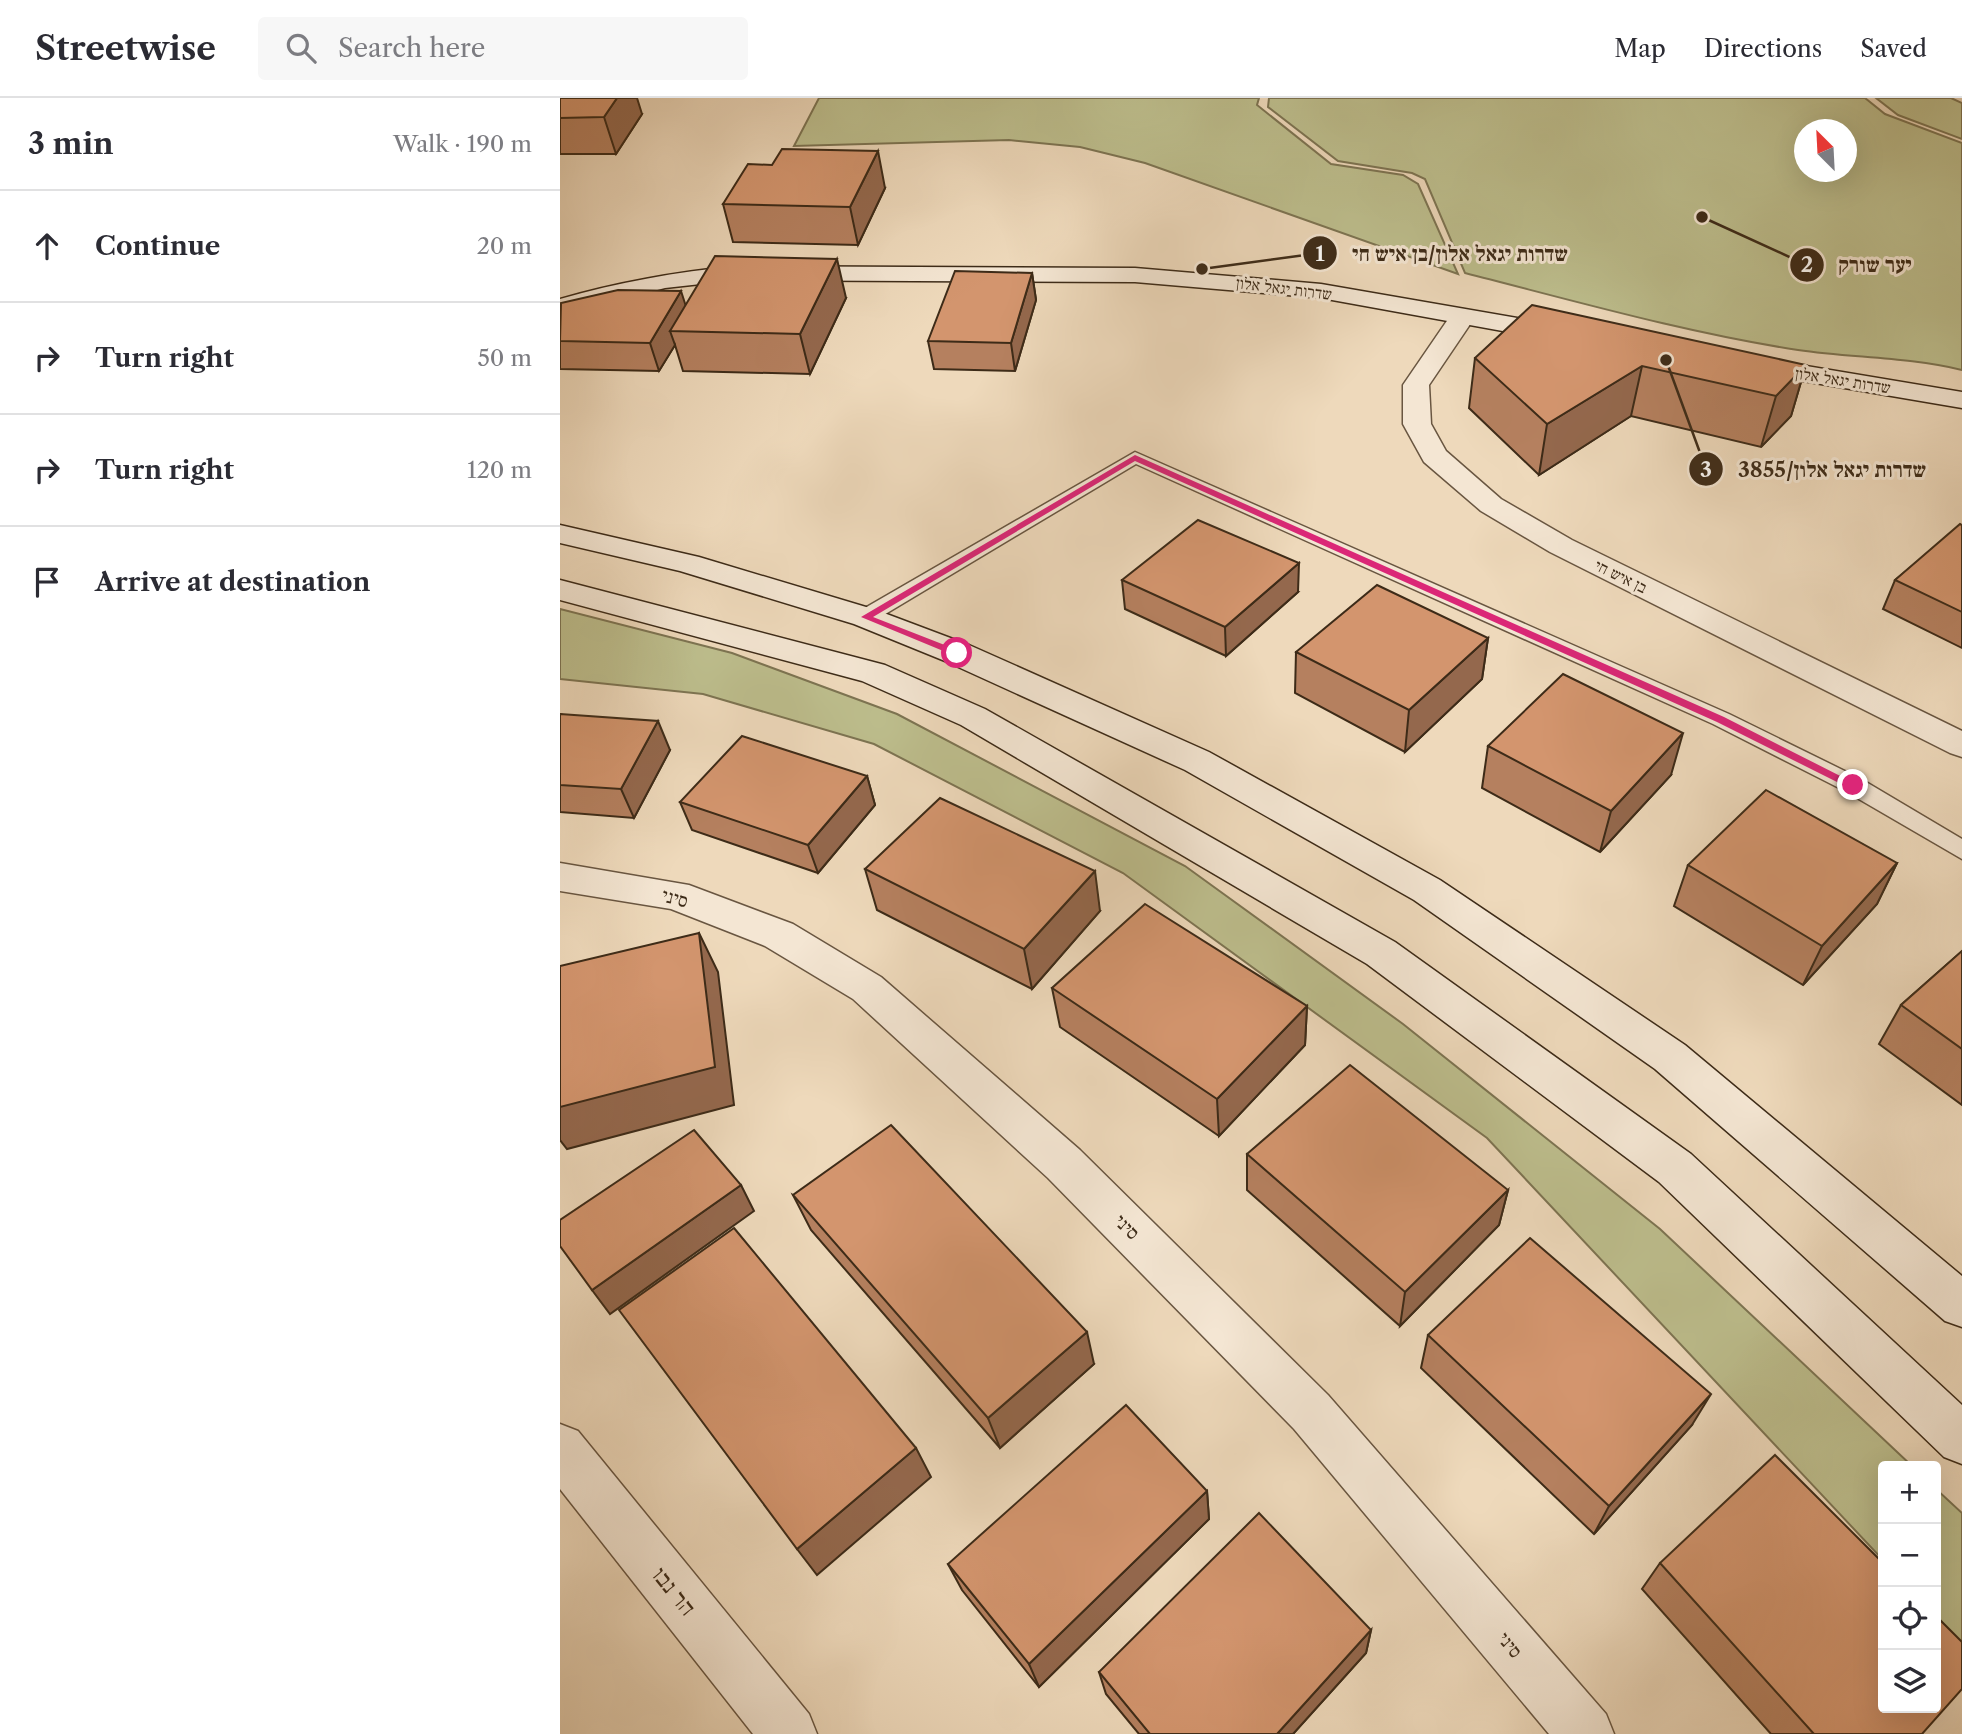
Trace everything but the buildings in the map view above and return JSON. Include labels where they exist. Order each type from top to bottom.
[{"type":"main road","name":"שדרות יגאל אלון","points":[[560,307],[665,281],[737,273],[802,271],[1148,276],[1321,291],[1583,337]]},
{"type":"main road","name":"בן איש חי","points":[[1462,317],[1416,385],[1417,424],[1434,456],[1491,505],[1561,546],[1962,746]]},
{"type":"main road","name":"שדרות יגאל אלון","points":[[1731,361],[1962,398]]},
{"type":"main road","points":[[560,534],[688,564],[865,617],[957,653],[1197,761],[1427,890],[1670,1057],[1962,1305]]},
{"type":"main road","points":[[560,590],[873,673],[973,717],[1381,953],[1675,1168],[1962,1439]]},
{"type":"main road","name":"סיני","points":[[560,877],[676,895],[779,935],[867,988],[1064,1164],[1311,1412],[1586,1734]]},
{"type":"main road","name":"הר נבו","points":[[560,1448],[789,1734]]},
{"type":"lane","points":[[865,617],[1135,457],[1721,719],[1853,785],[1962,850]]},
{"type":"green space","points":[[819,98],[1259,98],[1257,105],[1331,164],[1403,175],[1418,184],[1458,274],[1145,163],[1080,147],[1009,140],[794,146]]},
{"type":"green space","points":[[1269,98],[1865,98],[1885,114],[1962,143],[1962,370],[1921,363],[1819,353],[1715,335],[1465,273],[1425,179],[1412,173],[1338,161],[1268,107]]},
{"type":"green space","points":[[1876,98],[1951,98],[1962,103],[1962,139],[1898,115]]},
{"type":"green space","points":[[560,609],[732,653],[897,714],[1185,866],[1403,1024],[1660,1229],[1907,1461],[1878,1461],[1878,1555],[1487,1138],[1123,873],[874,744],[703,694],[560,679]]},
{"type":"green space","points":[[1941,1494],[1962,1513],[1962,1644],[1941,1621]]},
{"type":"place","name":"יער שורק","points":[[1702,217]]},
{"type":"place","name":"שדרות יגאל אלון/בן איש חי","points":[[1202,269]]},
{"type":"place","name":"שדרות יגאל אלון/3855","points":[[1666,360]]},
{"type":"route","points":[[957,653],[865,617],[1135,457],[1721,719],[1853,785]]}]
